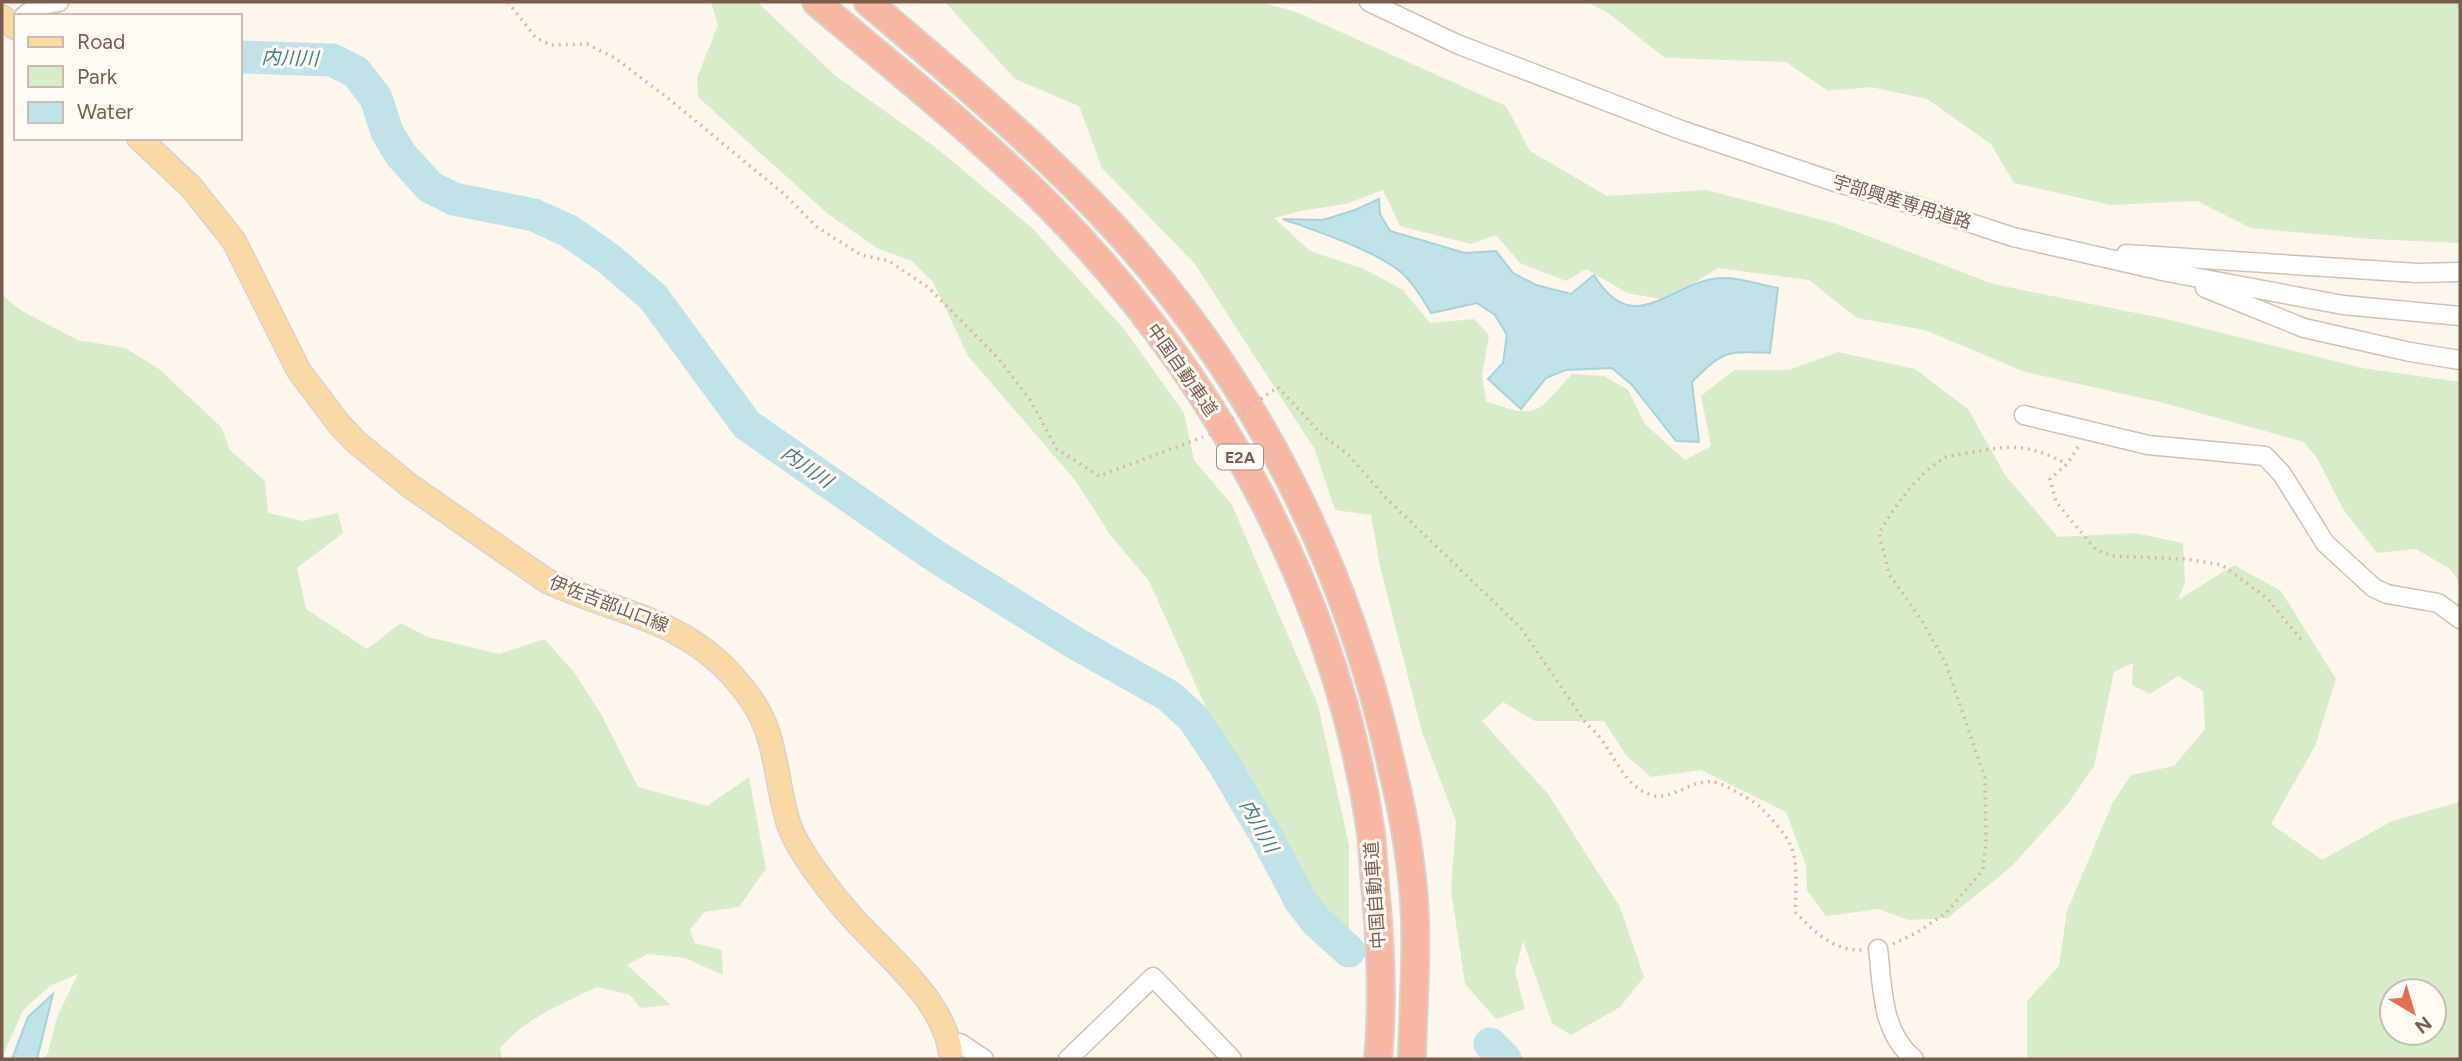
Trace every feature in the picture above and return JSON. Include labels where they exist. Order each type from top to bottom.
[{"type":"highway","name":"中国自動車道","points":[[816,2],[1013,172],[1088,248],[1159,333],[1191,377],[1248,470],[1298,572],[1333,672],[1348,726],[1372,846],[1381,994],[1378,1059]]},
{"type":"highway","name":"中国自動車道","points":[[868,2],[1034,147],[1112,226],[1169,291],[1251,409],[1281,460],[1325,552],[1349,612],[1370,674],[1404,821],[1413,880],[1412,1059]]},
{"type":"highway","points":[[1414,912],[1424,1059]]},
{"type":"main road","name":"伊佐吉部山口線","points":[[141,140],[191,187],[234,241],[299,372],[320,402],[356,442],[410,486],[547,581],[676,630],[699,646],[737,681],[765,724],[790,829],[804,855],[849,914],[920,990],[936,1012],[951,1052]]},
{"type":"street","points":[[30,14],[59,2]]},
{"type":"street","name":"宇部興産専用道路","points":[[1369,2],[1457,44],[1681,130],[1835,182],[2013,237],[2167,272],[2343,305],[2460,316]]},
{"type":"street","points":[[2073,250],[2417,273],[2460,272]]},
{"type":"street","points":[[2167,272],[2304,328],[2410,352],[2460,360]]},
{"type":"street","points":[[2024,415],[2148,445],[2264,456],[2282,474],[2325,543],[2374,588],[2387,594],[2438,603],[2460,619]]},
{"type":"street","points":[[1878,949],[1886,1015],[1892,1033],[1914,1059]]},
{"type":"street","points":[[1068,1059],[1153,977],[1232,1059]]},
{"type":"street","points":[[951,1052],[960,1044],[984,1059]]},
{"type":"path","points":[[508,2],[536,38],[551,45],[587,44],[615,58],[784,194],[817,227],[861,255],[888,261],[929,288],[997,357],[1029,398],[1058,449],[1099,476],[1209,435],[1278,387],[1322,436],[1347,453],[1385,498],[1521,628],[1630,782],[1649,794],[1662,796],[1698,783],[1714,781],[1759,806],[1790,844],[1796,867],[1796,914],[1828,942],[1849,950],[1878,949],[1916,933],[1946,913],[1983,870],[1986,840],[1985,778],[1972,735],[1946,664],[1922,621],[1889,574],[1879,533],[1903,494],[1944,457],[2005,446],[2026,447],[2067,464]]},
{"type":"path","points":[[2089,431],[2067,464],[2050,479],[2056,502],[2095,550],[2112,556],[2186,559],[2222,565],[2268,599],[2302,641]]},
{"type":"green space","points":[[711,2],[757,2],[837,77],[939,150],[1032,228],[1124,329],[1184,413],[1194,460],[1232,505],[1318,705],[1349,845],[1349,932],[1326,920],[1296,872],[1213,723],[1149,581],[1111,536],[1075,480],[968,356],[933,282],[912,261],[877,248],[828,214],[698,97],[697,78],[718,25]]},
{"type":"green space","points":[[945,2],[1260,2],[1296,12],[1506,106],[1530,151],[1607,196],[1706,190],[1834,223],[1993,284],[2166,319],[2362,368],[2460,382],[2460,582],[2450,569],[2416,549],[2377,553],[2343,509],[2317,458],[2304,442],[2160,402],[2025,372],[1925,330],[1857,318],[1809,280],[1718,268],[1667,300],[1627,293],[1586,269],[1566,281],[1520,263],[1496,235],[1471,244],[1400,226],[1383,190],[1346,204],[1274,218],[1310,251],[1364,269],[1403,290],[1430,323],[1474,319],[1489,335],[1482,376],[1486,401],[1517,411],[1527,411],[1543,405],[1572,374],[1604,376],[1628,390],[1645,424],[1685,460],[1711,446],[1701,396],[1734,370],[1789,370],[1838,352],[1915,369],[1968,409],[2005,475],[2058,537],[2135,533],[2183,543],[2185,582],[2178,600],[2234,565],[2281,591],[2336,679],[2315,746],[2271,824],[2322,860],[2392,821],[2460,802],[2460,1059],[2027,1059],[2027,1001],[2059,966],[2067,911],[2113,802],[2131,775],[2174,766],[2205,729],[2203,691],[2178,676],[2150,694],[2132,685],[2133,663],[2114,672],[2094,766],[2067,805],[2012,866],[1948,918],[1908,920],[1879,909],[1826,916],[1807,890],[1806,865],[1786,812],[1701,770],[1651,777],[1626,755],[1604,721],[1535,721],[1503,702],[1482,721],[1548,794],[1620,907],[1644,977],[1620,1007],[1571,1035],[1552,1023],[1523,941],[1515,972],[1525,1009],[1496,1019],[1465,984],[1451,890],[1456,821],[1422,732],[1380,566],[1371,515],[1335,510],[1315,450],[1195,264],[1102,168],[1079,106],[1015,79]]},
{"type":"green space","points":[[1587,2],[2460,2],[2460,243],[2370,239],[2251,228],[2197,201],[2111,205],[2014,183],[1991,144],[1927,99],[1871,87],[1828,91],[1786,62],[1665,58],[1607,12]]},
{"type":"green space","points":[[2,295],[22,311],[78,340],[125,348],[158,368],[221,427],[230,450],[265,481],[268,513],[303,521],[338,513],[343,533],[297,568],[306,609],[367,649],[401,623],[428,637],[499,654],[544,639],[574,672],[601,714],[638,787],[707,806],[749,777],[766,869],[739,907],[704,912],[690,930],[695,943],[722,950],[723,975],[685,958],[648,954],[627,965],[671,1005],[640,1008],[630,995],[597,987],[521,1028],[500,1048],[502,1059],[46,1059],[58,1015],[78,974],[50,986],[23,1010],[2,1058]]},
{"type":"water","points":[[1379,199],[1380,214],[1390,231],[1465,253],[1496,251],[1513,273],[1536,285],[1571,294],[1594,275],[1609,295],[1624,304],[1639,306],[1705,281],[1724,278],[1778,288],[1770,353],[1744,352],[1727,355],[1719,358],[1692,382],[1699,442],[1676,441],[1632,385],[1612,368],[1565,370],[1546,378],[1521,409],[1488,379],[1503,363],[1507,335],[1495,315],[1477,303],[1431,313],[1410,282],[1391,265],[1345,242],[1283,219],[1323,220]]},
{"type":"water","points":[[53,994],[37,1059],[12,1059],[28,1017]]},
{"type":"waterway","name":"内川川","points":[[242,57],[332,60],[356,72],[376,98],[387,132],[401,155],[430,187],[454,199],[534,215],[569,231],[609,259],[653,297],[747,425],[935,556],[1075,643],[1169,696],[1193,718],[1225,766],[1300,900],[1316,921],[1349,951]]},
{"type":"waterway","name":"内川川","points":[[1490,1044],[1505,1059]]}]
